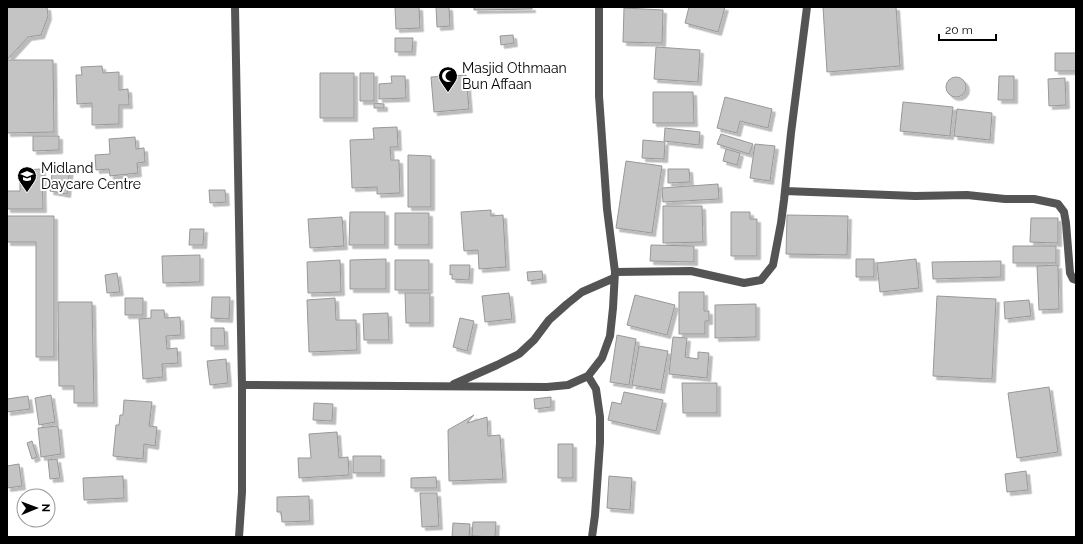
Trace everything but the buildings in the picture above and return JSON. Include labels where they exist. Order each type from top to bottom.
[{"type":"street","points":[[235,7],[242,385],[242,492],[240,537]]},
{"type":"street","points":[[242,385],[547,387],[568,385],[588,376],[602,358],[610,336],[615,275],[607,209],[599,96],[599,7]]},
{"type":"street","points":[[450,386],[519,354],[534,340],[549,320],[567,304],[582,292],[615,275],[690,271],[744,282],[761,280],[773,265],[781,223],[807,7]]},
{"type":"street","points":[[785,191],[915,196],[967,195],[1034,199],[1058,204],[1064,212],[1066,223],[1070,273],[1073,279],[1076,280]]},
{"type":"street","points":[[588,376],[596,389],[600,417],[600,443],[592,537]]},
{"type":"place","name":"Masjid Othmaan Bun Affaan","points":[[448,93]]},
{"type":"place","name":"Midland Daycare Centre","points":[[27,193]]}]
